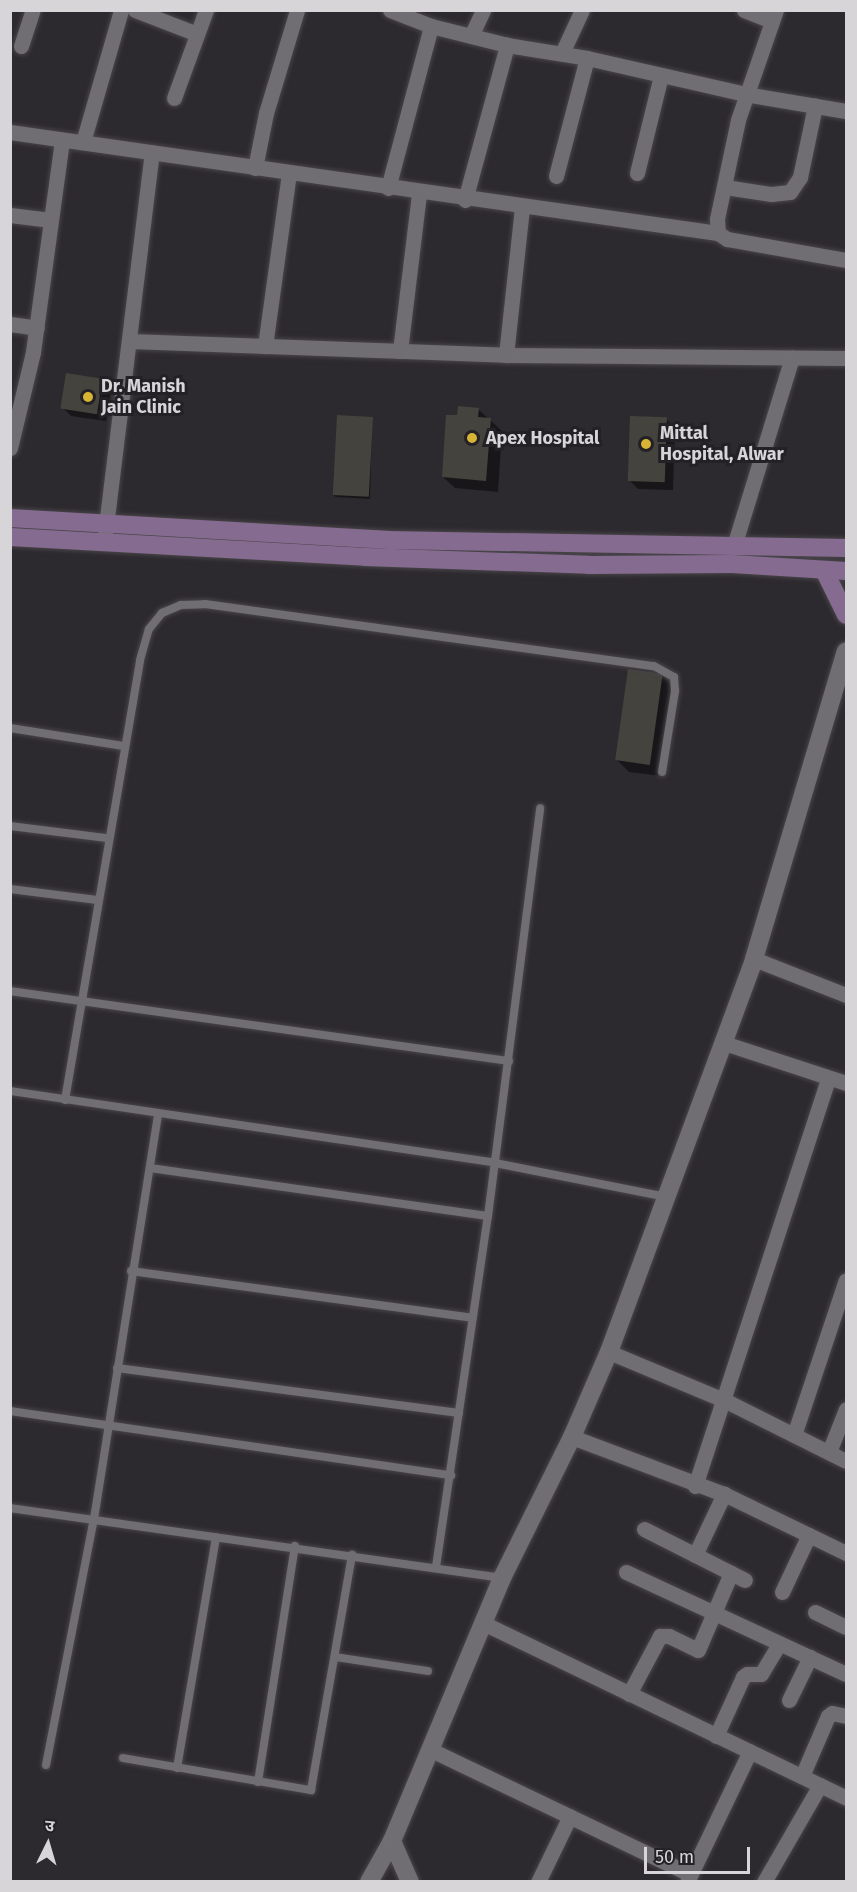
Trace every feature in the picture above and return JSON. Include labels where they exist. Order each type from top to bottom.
[{"type":"main road","points":[[10,518],[389,540],[846,548]]},
{"type":"main road","points":[[10,537],[104,545],[376,558],[589,565],[732,564],[846,571]]},
{"type":"main road","points":[[824,570],[846,615]]},
{"type":"street","points":[[21,46],[33,10]]},
{"type":"street","points":[[83,142],[121,10]]},
{"type":"street","points":[[135,10],[197,34]]},
{"type":"street","points":[[174,98],[206,10]]},
{"type":"street","points":[[255,168],[266,113],[297,10]]},
{"type":"street","points":[[390,10],[432,26],[507,45],[562,53],[746,94],[846,111]]},
{"type":"street","points":[[471,36],[483,10]]},
{"type":"street","points":[[562,53],[582,10]]},
{"type":"street","points":[[718,233],[717,219],[746,94],[773,16],[744,10]]},
{"type":"street","points":[[388,188],[432,26]]},
{"type":"street","points":[[465,200],[507,45]]},
{"type":"street","points":[[556,176],[587,58]]},
{"type":"street","points":[[637,173],[661,75]]},
{"type":"street","points":[[725,188],[781,195],[790,192],[800,177],[815,106]]},
{"type":"street","points":[[10,132],[465,200],[718,233],[727,239],[846,260]]},
{"type":"street","points":[[10,448],[37,328],[62,140]]},
{"type":"street","points":[[104,545],[152,153]]},
{"type":"street","points":[[266,346],[289,173]]},
{"type":"street","points":[[400,351],[419,193]]},
{"type":"street","points":[[506,355],[522,207]]},
{"type":"street","points":[[10,215],[51,220]]},
{"type":"street","points":[[10,324],[37,328]]},
{"type":"street","points":[[129,341],[506,355],[846,358]]},
{"type":"street","points":[[734,546],[792,358]]},
{"type":"street","points":[[369,1881],[392,1841],[502,1578],[572,1437],[609,1352],[754,959],[840,694],[846,651]]},
{"type":"street","points":[[754,959],[846,995]]},
{"type":"street","points":[[724,1043],[846,1083]]},
{"type":"street","points":[[695,1486],[828,1078]]},
{"type":"street","points":[[794,1434],[846,1280]]},
{"type":"street","points":[[609,1352],[724,1400],[846,1461]]},
{"type":"street","points":[[829,1452],[846,1411]]},
{"type":"street","points":[[572,1437],[695,1486],[724,1494],[846,1553]]},
{"type":"street","points":[[695,1555],[724,1494]]},
{"type":"street","points":[[644,1529],[745,1580]]},
{"type":"street","points":[[782,1592],[809,1535]]},
{"type":"street","points":[[626,1572],[846,1674]]},
{"type":"street","points":[[629,1694],[660,1636],[669,1636],[698,1650],[731,1573]]},
{"type":"street","points":[[815,1612],[846,1627]]},
{"type":"street","points":[[483,1623],[846,1798]]},
{"type":"street","points":[[716,1736],[743,1677],[747,1674],[761,1674],[779,1644]]},
{"type":"street","points":[[789,1700],[810,1658]]},
{"type":"street","points":[[802,1776],[828,1716],[832,1713],[846,1716]]},
{"type":"street","points":[[429,1749],[570,1816],[688,1878],[750,1752]]},
{"type":"street","points":[[765,1881],[820,1785]]},
{"type":"street","points":[[538,1881],[570,1816]]},
{"type":"street","points":[[392,1841],[410,1881]]},
{"type":"lane","points":[[65,1100],[124,746],[149,628],[162,613],[181,605],[205,604],[615,659],[667,670],[674,677],[675,691],[662,772]]},
{"type":"lane","points":[[10,728],[124,746]]},
{"type":"lane","points":[[436,1568],[489,1216],[540,808]]},
{"type":"lane","points":[[10,826],[107,838]]},
{"type":"lane","points":[[10,889],[97,900]]},
{"type":"lane","points":[[10,991],[509,1061]]},
{"type":"lane","points":[[10,1091],[158,1115],[495,1163],[668,1197]]},
{"type":"lane","points":[[46,1765],[94,1520],[107,1422],[158,1115]]},
{"type":"lane","points":[[150,1168],[489,1216]]},
{"type":"lane","points":[[131,1271],[472,1318]]},
{"type":"lane","points":[[117,1368],[459,1413]]},
{"type":"lane","points":[[10,1411],[107,1422],[451,1475]]},
{"type":"lane","points":[[10,1508],[294,1546],[502,1578]]},
{"type":"lane","points":[[177,1768],[216,1537]]},
{"type":"lane","points":[[258,1782],[294,1546]]},
{"type":"lane","points":[[123,1758],[311,1790],[352,1555]]},
{"type":"lane","points":[[335,1657],[428,1671]]},
{"type":"building","points":[[66,373],[103,379],[97,414],[60,409]]},
{"type":"building","points":[[458,406],[479,408],[478,417],[491,418],[486,481],[442,477],[446,415],[457,415]]},
{"type":"building","points":[[337,415],[373,417],[369,497],[333,495]]},
{"type":"building","points":[[630,416],[667,417],[665,482],[628,481]]},
{"type":"building","points":[[628,669],[663,674],[650,765],[615,760]]},
{"type":"place","name":"Dr. Manish Jain Clinic","points":[[88,397]]},
{"type":"place","name":"Apex Hospital","points":[[472,438]]},
{"type":"place","name":"Mittal Hospital, Alwar","points":[[646,444]]}]
